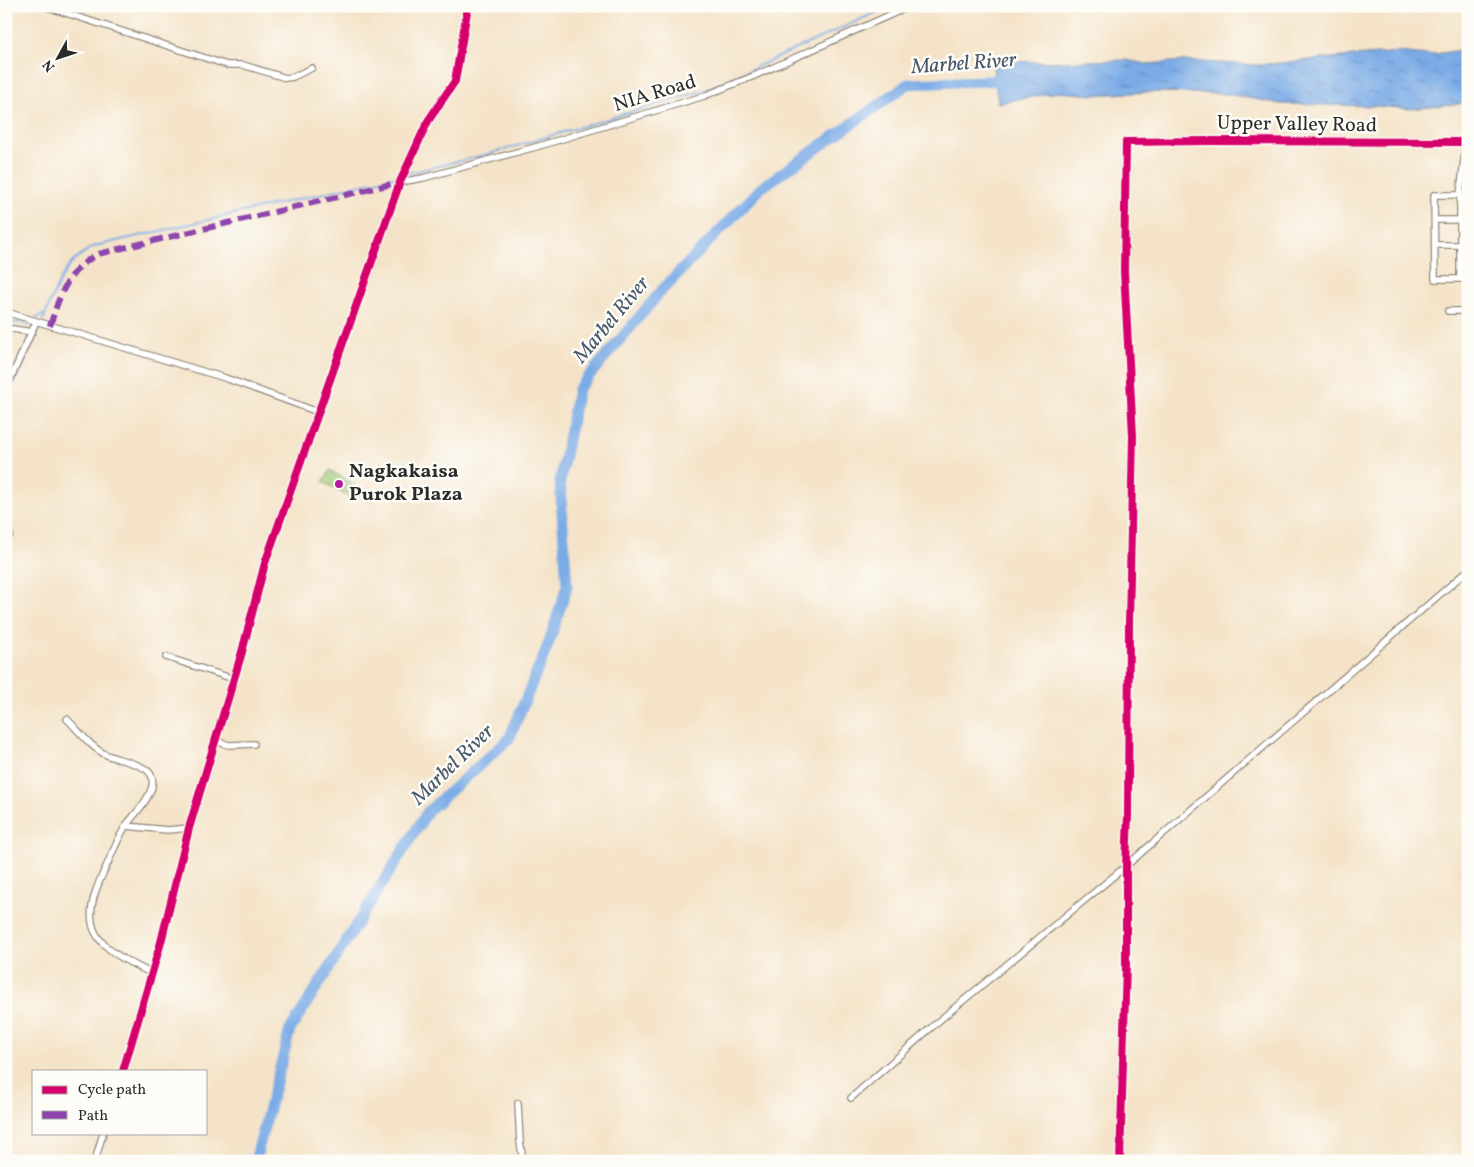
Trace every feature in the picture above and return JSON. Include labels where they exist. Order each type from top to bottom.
[{"type":"street","points":[[44,6],[227,65],[243,65],[286,78],[293,77],[312,68]]},
{"type":"street","points":[[123,1070],[189,828],[234,679],[265,563],[400,182],[428,121],[455,81],[468,6]]},
{"type":"street","name":"NIA Road","points":[[400,182],[422,178],[529,149],[704,96],[754,76],[910,6]]},
{"type":"street","name":"Upper Valley Road","points":[[1126,866],[1133,436],[1124,255],[1126,142],[1467,142]]},
{"type":"street","points":[[1460,279],[1460,195],[1467,142]]},
{"type":"street","points":[[1460,195],[1434,195],[1435,279],[1468,279]]},
{"type":"street","points":[[1435,220],[1468,220]]},
{"type":"street","points":[[1435,245],[1468,245]]},
{"type":"street","points":[[1448,311],[1468,311]]},
{"type":"street","points":[[6,312],[225,378],[318,412]]},
{"type":"street","points":[[6,390],[36,322]]},
{"type":"street","points":[[6,328],[32,332]]},
{"type":"street","points":[[851,1098],[941,1019],[1126,866],[1468,570]]},
{"type":"street","points":[[166,657],[234,679]]},
{"type":"street","points":[[67,720],[101,752],[146,768],[151,774],[153,782],[144,805],[126,826],[100,880],[94,897],[91,919],[92,928],[100,942],[151,973]]},
{"type":"street","points":[[216,741],[229,745],[254,744]]},
{"type":"street","points":[[126,826],[168,830],[189,828]]},
{"type":"street","points":[[1120,1161],[1126,965],[1126,866]]},
{"type":"street","points":[[518,1103],[520,1142],[524,1161]]},
{"type":"street","points":[[95,1161],[103,1134]]},
{"type":"green space","name":"Nagkakaisa Purok Plaza","points":[[330,470],[355,485],[348,497],[323,482]]},
{"type":"water","points":[[1468,49],[1468,103],[1411,109],[1376,106],[1280,104],[1227,94],[1152,92],[1092,95],[1058,92],[998,103],[992,61],[1126,60],[1146,64],[1184,61],[1256,65],[1398,52],[1428,55]]},
{"type":"waterway","points":[[409,173],[489,154],[706,90],[890,6]]},
{"type":"waterway","name":"Marbel River","points":[[255,1161],[290,1030],[428,811],[509,739],[548,645],[567,587],[560,481],[578,389],[663,289],[761,188],[908,84],[1010,80]]},
{"type":"waterway","points":[[43,320],[57,287],[68,268],[84,252],[95,246],[398,176]]},
{"type":"waterway","points":[[36,318],[45,314]]},
{"type":"waterway","points":[[6,324],[20,322],[30,326]]},
{"type":"waterway","points":[[6,399],[39,328]]},
{"type":"marked path","points":[[50,326],[66,284],[79,268],[98,254],[400,182]]},
{"type":"cycle path","points":[[123,1070],[161,942],[189,828],[242,652],[265,563],[400,182],[428,121],[455,81],[468,6]]},
{"type":"cycle path","points":[[1120,1161],[1126,965],[1129,623],[1133,436],[1124,271],[1126,142],[1468,142]]},
{"type":"place","name":"Nagkakaisa Purok Plaza","points":[[339,484]]}]
